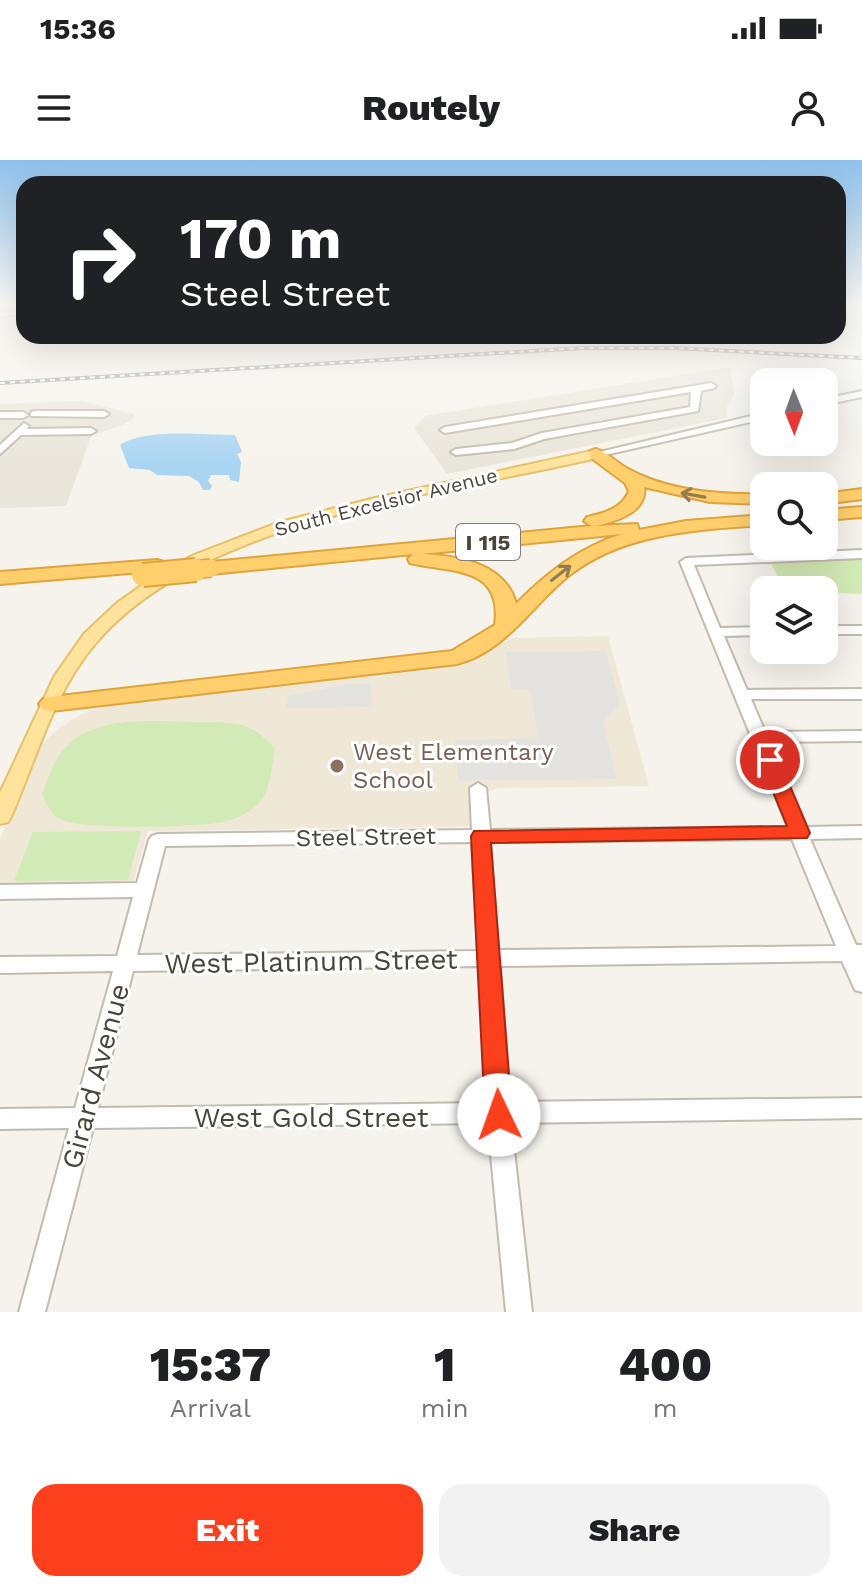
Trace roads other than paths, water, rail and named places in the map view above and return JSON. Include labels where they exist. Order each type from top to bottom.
[{"type":"highway","points":[[460,537],[575,524],[618,514],[630,507],[638,491],[632,480],[596,454]]},
{"type":"highway","points":[[625,474],[660,488],[700,497],[750,499]]},
{"type":"highway","points":[[838,496],[862,493]]},
{"type":"highway","name":"I 115","points":[[217,565],[750,508]]},
{"type":"highway","points":[[838,514],[862,512]]},
{"type":"highway","name":"I 115","points":[[0,578],[217,565],[750,520]]},
{"type":"highway","points":[[51,704],[457,657],[483,647],[566,568],[609,545],[669,530],[750,521]]},
{"type":"highway","points":[[217,565],[388,560],[453,563],[470,568],[498,585],[508,601],[505,628]]},
{"type":"highway","name":"I 115","points":[[0,586],[150,570]]},
{"type":"main road","name":"South Excelsior Avenue","points":[[0,817],[75,659],[102,626],[154,587],[220,549],[310,517],[596,454]]},
{"type":"street","points":[[445,430],[711,386]]},
{"type":"street","points":[[456,452],[514,446],[542,436],[695,409],[696,388]]},
{"type":"street","points":[[838,399],[862,394]]},
{"type":"street","points":[[0,415],[23,415],[47,404],[0,447]]},
{"type":"street","points":[[595,405],[649,440]]},
{"type":"street","points":[[35,414],[104,414]]},
{"type":"street","points":[[0,447],[23,415]]},
{"type":"street","name":"South Excelsior Avenue","points":[[596,454],[750,419]]},
{"type":"street","points":[[18,432],[91,431]]},
{"type":"street","points":[[862,554],[686,562],[800,833],[856,953],[862,984]]},
{"type":"street","points":[[838,630],[862,630]]},
{"type":"street","points":[[716,632],[750,631]]},
{"type":"street","points":[[743,695],[862,694]]},
{"type":"street","points":[[760,737],[862,736]]},
{"type":"street","points":[[478,788],[499,1115],[519,1312]]},
{"type":"street","name":"Steel Street","points":[[158,840],[862,832]]},
{"type":"street","name":"Girard Avenue","points":[[32,1312],[158,840]]},
{"type":"street","points":[[0,892],[145,890]]},
{"type":"street","name":"West Platinum Street","points":[[0,965],[856,953]]},
{"type":"street","name":"West Gold Street","points":[[0,1119],[862,1108]]},
{"type":"water","points":[[159,434],[235,435],[242,452],[237,454],[241,462],[239,482],[230,480],[229,475],[211,475],[208,481],[212,486],[210,490],[203,490],[199,482],[189,476],[157,475],[150,470],[129,468],[120,445]]},
{"type":"railway","points":[[0,383],[386,360]]},
{"type":"place","name":"West Elementary School","points":[[337,766]]}]
